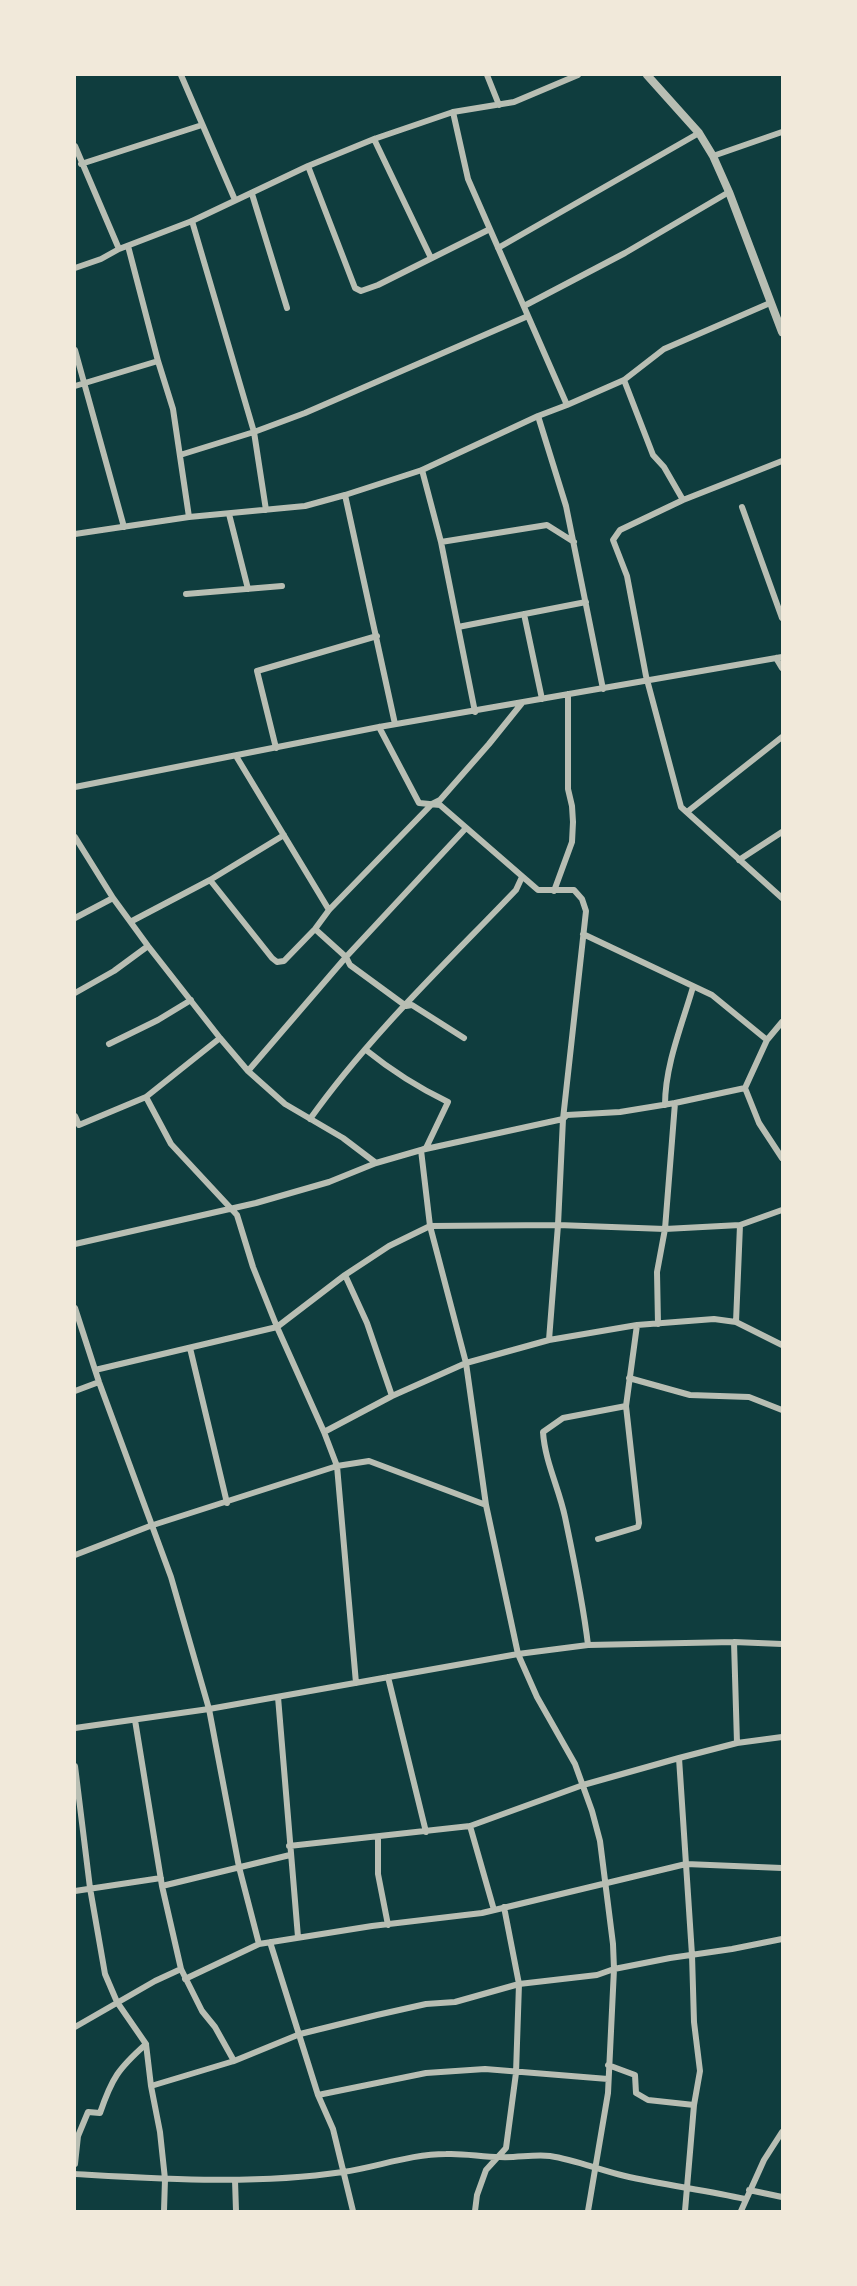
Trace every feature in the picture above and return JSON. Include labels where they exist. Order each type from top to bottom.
[{"type":"street","points":[[181,75],[235,200]]},
{"type":"street","points":[[487,75],[499,105]]},
{"type":"street","points":[[75,268],[192,221],[308,166],[374,139],[453,112],[514,102],[578,75]]},
{"type":"street","points":[[647,75],[699,133],[713,156],[782,332]]},
{"type":"street","points":[[453,112],[468,179],[567,405]]},
{"type":"street","points":[[81,164],[202,125]]},
{"type":"street","points":[[713,156],[782,132]]},
{"type":"street","points":[[498,248],[699,133]]},
{"type":"street","points":[[374,139],[431,258]]},
{"type":"street","points":[[75,146],[119,249]]},
{"type":"street","points":[[308,166],[355,288],[361,291],[378,285],[490,229]]},
{"type":"street","points":[[524,306],[625,253],[729,192]]},
{"type":"street","points":[[252,194],[287,308]]},
{"type":"street","points":[[192,221],[254,432],[266,510]]},
{"type":"street","points":[[128,246],[172,409],[189,517]]},
{"type":"street","points":[[75,534],[189,517],[304,506],[422,470],[538,416],[624,380],[664,349],[770,303]]},
{"type":"street","points":[[180,455],[254,432],[385,380],[528,316]]},
{"type":"street","points":[[75,350],[124,527]]},
{"type":"street","points":[[75,386],[158,361]]},
{"type":"street","points":[[624,380],[653,455],[664,467],[683,500]]},
{"type":"street","points":[[538,416],[566,506],[603,689]]},
{"type":"street","points":[[782,460],[683,500],[620,530],[612,540],[627,576],[647,680],[681,807],[782,898]]},
{"type":"street","points":[[422,470],[441,542],[475,712]]},
{"type":"street","points":[[345,495],[394,724]]},
{"type":"street","points":[[742,507],[782,618]]},
{"type":"street","points":[[229,513],[248,589]]},
{"type":"street","points":[[441,542],[547,525],[574,543]]},
{"type":"street","points":[[186,594],[282,586]]},
{"type":"street","points":[[459,627],[586,602]]},
{"type":"street","points":[[524,614],[542,699]]},
{"type":"street","points":[[276,748],[257,670],[377,636]]},
{"type":"street","points":[[75,787],[394,724],[475,712],[647,680],[779,658],[782,668]]},
{"type":"street","points":[[554,891],[572,842],[572,806],[568,789],[568,694]]},
{"type":"street","points":[[210,880],[277,962],[284,961],[315,929],[329,910],[432,804],[440,800],[523,703]]},
{"type":"street","points":[[379,727],[419,803],[440,805],[538,890],[574,891],[582,899],[586,911],[563,1119],[549,1340]]},
{"type":"street","points":[[687,812],[782,736]]},
{"type":"street","points":[[236,756],[329,910]]},
{"type":"street","points":[[248,1071],[346,957],[466,828]]},
{"type":"street","points":[[739,860],[782,832]]},
{"type":"street","points":[[132,921],[210,880],[284,835]]},
{"type":"street","points":[[75,837],[113,898],[132,921],[148,946],[248,1071],[285,1104],[343,1138],[376,1163]]},
{"type":"street","points":[[310,1119],[332,1088],[366,1050],[516,890],[522,877]]},
{"type":"street","points":[[75,918],[113,898]]},
{"type":"street","points":[[315,929],[346,957],[350,965],[406,1006],[412,1005],[464,1038]]},
{"type":"street","points":[[583,934],[712,995],[767,1040]]},
{"type":"street","points":[[75,993],[114,971],[148,946]]},
{"type":"street","points":[[665,1105],[665,1094],[674,1051],[693,987]]},
{"type":"street","points":[[110,1044],[158,1020],[191,1000]]},
{"type":"street","points":[[782,1022],[767,1040],[745,1088],[759,1123],[782,1158]]},
{"type":"street","points":[[75,1116],[79,1125],[146,1097],[220,1038]]},
{"type":"street","points":[[366,1050],[387,1067],[448,1102],[426,1148],[421,1150]]},
{"type":"street","points":[[75,1244],[256,1203],[329,1182],[376,1163],[421,1150],[563,1119],[567,1115],[620,1112],[745,1088]]},
{"type":"street","points":[[146,1097],[171,1144],[237,1215],[253,1267],[277,1328],[337,1466],[356,1683]]},
{"type":"street","points":[[658,1324],[657,1272],[665,1229],[675,1103]]},
{"type":"street","points":[[421,1150],[430,1226],[466,1364],[486,1505],[518,1654],[537,1697],[575,1764],[600,1841],[614,1969],[608,2093],[588,2211]]},
{"type":"street","points":[[95,1370],[277,1328],[345,1275],[389,1246],[430,1226],[558,1225],[665,1229],[740,1225],[782,1210]]},
{"type":"street","points":[[736,1322],[740,1225]]},
{"type":"street","points":[[345,1275],[367,1323],[392,1396]]},
{"type":"street","points":[[75,1308],[150,1526],[171,1577],[209,1709],[239,1867],[259,1944]]},
{"type":"street","points":[[324,1432],[392,1396],[466,1364],[549,1340],[637,1325],[714,1319],[736,1322],[782,1345]]},
{"type":"street","points":[[598,1539],[638,1527],[626,1406],[637,1325]]},
{"type":"street","points":[[190,1348],[227,1503]]},
{"type":"street","points":[[629,1378],[690,1395],[749,1397],[782,1410]]},
{"type":"street","points":[[75,1391],[99,1382]]},
{"type":"street","points":[[588,1646],[583,1597],[565,1516],[545,1450],[543,1432],[563,1418],[626,1406]]},
{"type":"street","points":[[75,1555],[150,1526],[337,1466],[369,1461],[486,1505]]},
{"type":"street","points":[[734,1642],[737,1743]]},
{"type":"street","points":[[75,1728],[209,1709],[518,1654],[588,1646],[734,1642],[782,1644]]},
{"type":"street","points":[[388,1677],[426,1832]]},
{"type":"street","points":[[278,1697],[298,1936]]},
{"type":"street","points":[[135,1720],[162,1882],[182,1969],[202,2012],[215,2027],[234,2061]]},
{"type":"street","points":[[289,1846],[378,1838],[470,1826],[583,1785],[737,1743],[782,1737]]},
{"type":"street","points":[[679,1758],[692,1955],[694,2022],[700,2071],[694,2105],[685,2211]]},
{"type":"street","points":[[75,1766],[90,1888],[105,1974],[117,2001],[146,2044],[160,2132],[165,2179],[164,2211]]},
{"type":"street","points":[[470,1826],[494,1910]]},
{"type":"street","points":[[378,1838],[378,1874],[388,1925]]},
{"type":"street","points":[[75,1891],[162,1882],[290,1855]]},
{"type":"street","points":[[185,1979],[259,1944],[298,1936],[494,1910],[686,1864],[782,1868]]},
{"type":"street","points":[[475,2211],[477,2195],[486,2170],[506,2148],[516,2073],[519,1984],[504,1907]]},
{"type":"street","points":[[151,2086],[234,2061],[300,2034],[387,2012],[455,2001],[519,1984],[597,1975],[614,1969],[782,1940]]},
{"type":"street","points":[[270,1942],[318,2095],[333,2129],[353,2211]]},
{"type":"street","points":[[75,2027],[117,2001],[182,1969]]},
{"type":"street","points":[[75,2164],[78,2136],[88,2112],[100,2113],[115,2074],[146,2044]]},
{"type":"street","points":[[608,2065],[635,2075],[636,2093],[648,2100],[694,2105]]},
{"type":"street","points":[[318,2095],[426,2073],[484,2069],[608,2079]]},
{"type":"street","points":[[741,2211],[764,2160],[782,2132]]},
{"type":"street","points":[[75,2174],[235,2180],[343,2172],[412,2157],[443,2154],[499,2157],[549,2156],[594,2165],[612,2173],[745,2199]]},
{"type":"street","points":[[235,2180],[236,2211]]},
{"type":"street","points":[[749,2190],[782,2197]]}]
